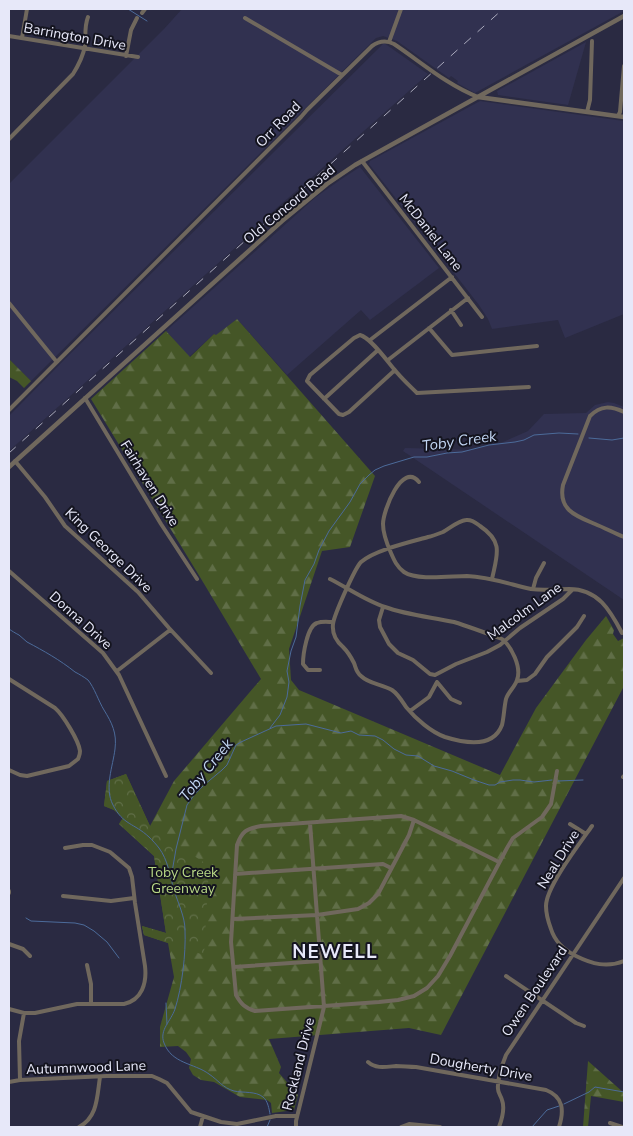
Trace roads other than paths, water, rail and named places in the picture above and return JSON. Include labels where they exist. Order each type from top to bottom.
[{"type":"street","points":[[22,38],[27,9]]},
{"type":"street","points":[[401,9],[390,42],[467,93],[478,97],[624,117]]},
{"type":"street","name":"Old Concord Road","points":[[9,467],[314,194],[338,176],[624,16]]},
{"type":"street","points":[[9,139],[68,80],[76,68],[84,48],[85,26],[88,17]]},
{"type":"street","points":[[126,56],[130,30],[137,18]]},
{"type":"street","points":[[245,18],[342,75]]},
{"type":"street","name":"Barrington Drive","points":[[9,36],[138,58]]},
{"type":"street","name":"Orr Road","points":[[9,410],[372,46],[382,41],[390,42]]},
{"type":"street","points":[[587,112],[590,100],[592,41]]},
{"type":"street","points":[[618,116],[620,112],[624,66]]},
{"type":"street","name":"McDaniel Lane","points":[[362,161],[482,316]]},
{"type":"street","points":[[370,340],[452,277]]},
{"type":"street","points":[[388,360],[468,298]]},
{"type":"street","points":[[9,303],[56,361]]},
{"type":"street","points":[[451,310],[461,325]]},
{"type":"street","points":[[429,328],[452,355],[537,346]]},
{"type":"street","points":[[395,370],[346,414],[339,414],[307,381],[310,376],[360,335],[370,340],[417,393],[529,387]]},
{"type":"street","points":[[324,398],[378,350]]},
{"type":"street","name":"Fairhaven Drive","points":[[85,398],[197,579]]},
{"type":"street","points":[[624,412],[606,407],[597,410],[590,416],[562,493],[565,505],[573,514],[624,537]]},
{"type":"street","name":"King George Drive","points":[[15,461],[45,497],[65,526],[138,592],[170,630],[211,673]]},
{"type":"street","points":[[419,482],[413,477],[401,481],[385,510],[383,530],[389,549],[398,566],[405,573],[411,576],[425,577],[468,576],[492,579],[533,589],[585,592],[600,600],[623,632]]},
{"type":"street","points":[[330,579],[347,588],[383,607],[458,624],[504,641],[512,650],[516,660],[518,675],[517,681],[507,698],[500,729],[495,736],[485,742],[470,742],[443,736],[431,730],[410,711],[393,691],[367,680],[359,674],[351,656],[337,641],[333,631],[333,622],[347,588],[357,567],[363,561],[370,556],[389,549],[436,535],[464,520],[471,521],[489,533],[496,541],[498,553],[492,579]]},
{"type":"street","points":[[533,589],[536,578],[544,563]]},
{"type":"street","name":"Donna Drive","points":[[9,571],[103,653],[117,671],[166,776]]},
{"type":"street","name":"Malcolm Lane","points":[[435,675],[487,652],[564,600],[572,590]]},
{"type":"street","points":[[383,607],[379,620],[380,627],[389,644],[430,674],[435,675],[438,682],[452,699],[460,703]]},
{"type":"street","points":[[517,681],[525,680],[535,674],[547,657],[577,627],[584,616]]},
{"type":"street","points":[[320,670],[308,670],[303,664],[310,631],[313,625],[319,622],[333,622]]},
{"type":"street","points":[[117,671],[170,630]]},
{"type":"street","points":[[9,679],[59,712],[67,723],[80,751],[78,759],[70,766],[27,776],[9,770]]},
{"type":"street","points":[[410,711],[429,697],[438,682]]},
{"type":"street","points":[[499,862],[414,820],[401,816],[261,826],[248,829],[240,835],[237,845],[231,942],[236,995],[246,1008],[255,1011],[398,1000],[414,996],[427,988],[438,976],[450,956],[499,862],[514,838],[542,817],[551,804],[556,770]]},
{"type":"street","points":[[233,919],[317,915],[358,910],[378,894],[409,836],[414,820]]},
{"type":"street","name":"Rockland Drive","points":[[296,1127],[297,1116],[324,1007],[310,823]]},
{"type":"street","points":[[570,824],[586,834]]},
{"type":"street","name":"Neal Drive","points":[[573,954],[560,946],[556,940],[550,926],[546,905],[547,897],[553,883],[592,826]]},
{"type":"street","points":[[9,1009],[24,1013],[38,1013],[72,1004],[128,1003],[137,998],[143,987],[146,975],[131,873],[126,865],[104,849],[92,845],[65,848]]},
{"type":"street","points":[[235,874],[383,864],[391,868]]},
{"type":"street","name":"Owen Boulevard","points":[[499,1127],[503,1107],[498,1091],[501,1070],[506,1055],[624,878]]},
{"type":"street","points":[[63,896],[111,901],[134,898]]},
{"type":"street","points":[[9,944],[23,949],[30,956]]},
{"type":"street","points":[[573,954],[590,962],[600,964],[610,965],[624,961]]},
{"type":"street","points":[[234,967],[320,961]]},
{"type":"street","points":[[87,964],[91,984],[91,1004]]},
{"type":"street","points":[[506,976],[576,1023],[584,1026]]},
{"type":"street","points":[[20,1080],[19,1040],[24,1013]]},
{"type":"street","name":"Dougherty Drive","points":[[368,1062],[377,1067],[416,1067],[546,1090],[554,1094],[560,1101],[563,1112],[559,1127]]},
{"type":"street","name":"Autumnwood Lane","points":[[9,1082],[146,1075],[167,1083],[191,1112],[226,1123],[237,1124],[276,1116],[297,1116]]},
{"type":"street","points":[[79,1127],[87,1122],[95,1110],[100,1077]]},
{"type":"street","points":[[200,1127],[203,1116]]},
{"type":"street","points":[[610,1123],[622,1127]]},
{"type":"street","points":[[400,1127],[409,1124],[440,1127]]},
{"type":"waterway","points":[[128,9],[147,21]]},
{"type":"waterway","name":"Toby Creek","points":[[270,728],[280,715],[287,697],[289,682],[287,671],[296,637],[305,580],[329,531],[350,502],[360,484],[369,475],[384,466],[414,457],[462,452],[489,445],[524,440],[534,435],[578,434]]},
{"type":"waterway","name":"Toby Creek","points":[[589,438],[612,440],[624,438]]},
{"type":"waterway","name":"Toby Creek","points":[[9,629],[88,680],[115,733],[115,749],[109,784],[110,798],[113,805],[125,820],[144,832],[154,842],[167,863],[184,920],[185,949],[180,991],[173,1013],[163,1034],[164,1043],[172,1055],[203,1070],[230,1090],[253,1093],[263,1097],[268,1105],[270,1114]]},
{"type":"waterway","points":[[171,878],[187,805],[194,795],[227,765],[236,745],[276,726],[306,724],[341,733],[351,731],[359,735],[375,736],[406,755],[418,756],[434,766],[489,785],[513,780],[534,782],[552,780]]},
{"type":"waterway","points":[[558,781],[583,780]]},
{"type":"waterway","points":[[26,918],[31,921],[84,925],[107,942],[119,958]]},
{"type":"waterway","points":[[166,1003],[167,1024]]},
{"type":"waterway","points":[[564,1104],[595,1087],[624,1092]]},
{"type":"waterway","points":[[532,1127],[547,1110],[559,1106]]},
{"type":"waterway","name":"Toby Creek","points":[[267,1127],[270,1120]]},
{"type":"railway","points":[[9,453],[503,9]]},
{"type":"district","name":"NEWELL","points":[[335,951]]},
{"type":"park label","name":"Toby Creek Greenway","points":[[183,880]]}]
